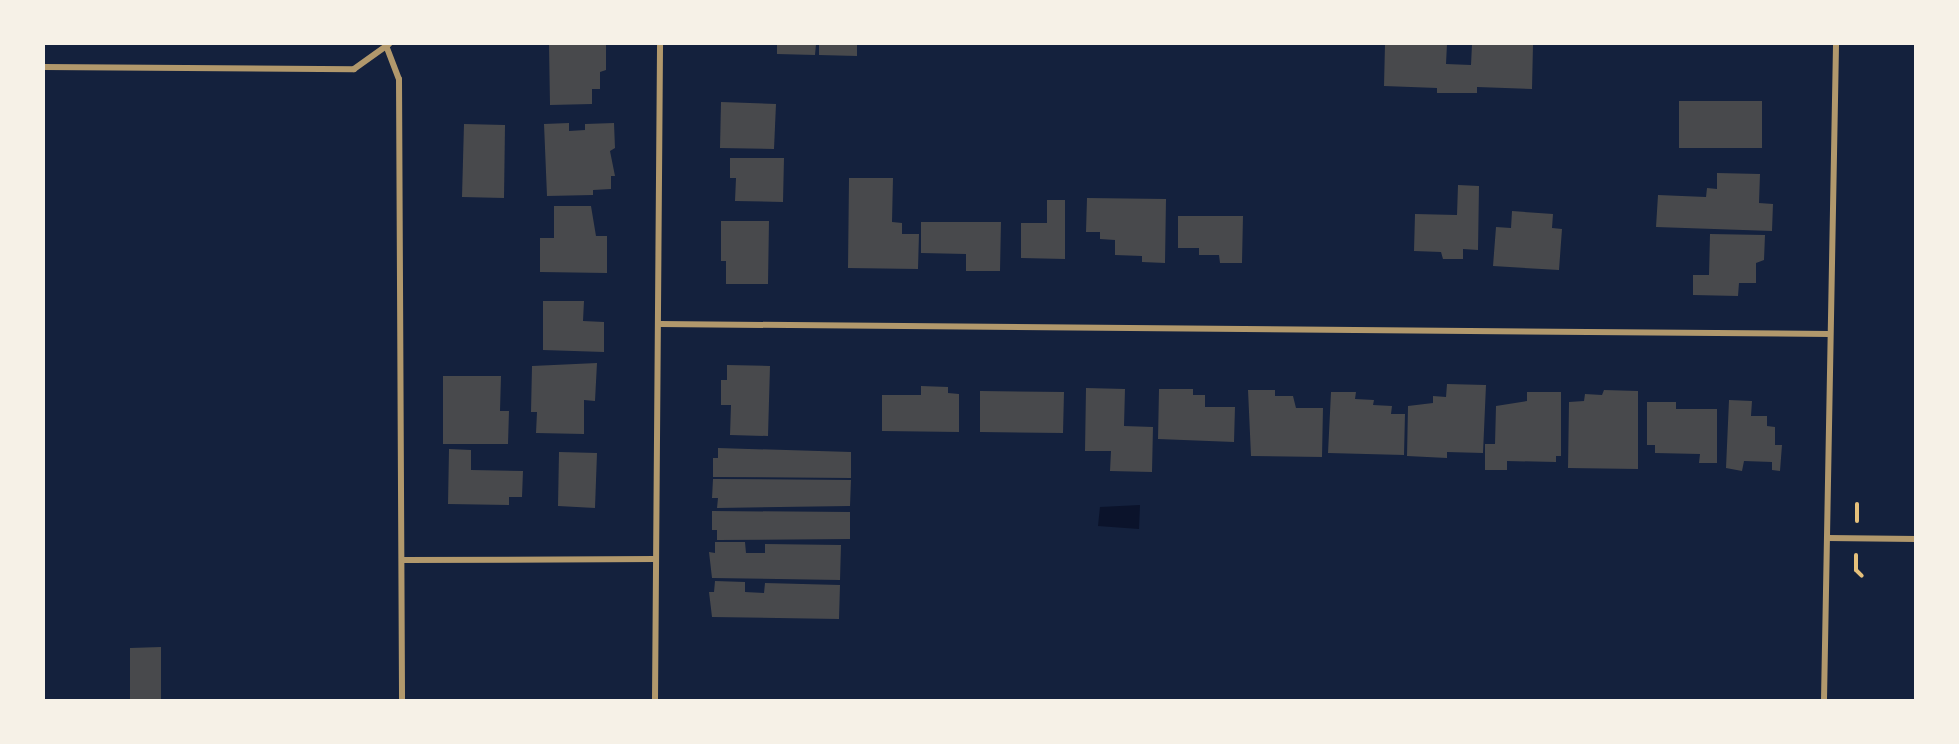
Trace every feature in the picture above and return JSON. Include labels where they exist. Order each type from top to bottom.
[{"type":"street","points":[[654,700],[660,324],[660,44]]},
{"type":"street","points":[[1824,700],[1836,44]]},
{"type":"street","points":[[44,67],[354,69],[388,46],[399,79],[404,560],[402,700]]},
{"type":"street","points":[[660,324],[1830,334]]},
{"type":"street","points":[[1828,538],[1916,539]]},
{"type":"street","points":[[404,560],[656,559]]},
{"type":"water","points":[[1140,505],[1139,529],[1098,526],[1100,507]]},
{"type":"building","points":[[549,44],[606,44],[606,70],[600,72],[600,89],[592,89],[592,104],[550,105]]},
{"type":"building","points":[[777,44],[816,44],[815,55],[777,54]]},
{"type":"building","points":[[819,44],[857,44],[857,56],[819,55]]},
{"type":"building","points":[[1385,44],[1447,44],[1446,64],[1471,65],[1472,44],[1533,45],[1532,89],[1477,87],[1477,93],[1437,93],[1437,88],[1384,86]]},
{"type":"building","points":[[1679,101],[1762,101],[1762,148],[1679,148]]},
{"type":"building","points":[[721,102],[776,104],[774,149],[720,148]]},
{"type":"building","points":[[569,123],[569,131],[585,130],[585,124],[614,123],[615,148],[610,151],[615,176],[611,176],[611,189],[593,190],[593,195],[547,196],[544,124]]},
{"type":"building","points":[[464,124],[505,125],[504,198],[462,197]]},
{"type":"building","points":[[730,158],[784,158],[783,202],[735,201],[736,178],[730,178]]},
{"type":"building","points":[[1717,173],[1760,174],[1759,203],[1773,204],[1772,231],[1656,227],[1658,195],[1706,197],[1707,188],[1717,189]]},
{"type":"building","points":[[849,178],[893,178],[892,222],[902,223],[902,234],[919,234],[918,269],[848,268]]},
{"type":"building","points":[[1458,185],[1479,186],[1478,250],[1463,249],[1463,259],[1443,259],[1441,252],[1414,251],[1415,214],[1457,215]]},
{"type":"building","points":[[1087,198],[1166,199],[1165,263],[1142,262],[1142,256],[1115,255],[1115,240],[1100,239],[1100,232],[1086,232]]},
{"type":"building","points":[[1047,200],[1065,200],[1065,259],[1021,258],[1021,223],[1047,223]]},
{"type":"building","points":[[554,206],[591,206],[596,236],[607,236],[607,273],[540,272],[540,238],[554,238]]},
{"type":"building","points":[[1512,211],[1553,214],[1552,228],[1562,229],[1559,270],[1493,266],[1496,227],[1511,228]]},
{"type":"building","points":[[1178,216],[1243,216],[1242,263],[1220,263],[1219,255],[1199,255],[1199,248],[1178,248]]},
{"type":"building","points":[[721,221],[769,221],[768,284],[726,284],[726,261],[721,261]]},
{"type":"building","points":[[921,222],[1001,222],[1000,271],[966,271],[966,254],[921,253]]},
{"type":"building","points":[[1710,234],[1765,235],[1764,260],[1756,263],[1756,283],[1739,283],[1738,296],[1693,295],[1693,275],[1709,275]]},
{"type":"building","points":[[543,301],[584,301],[583,321],[604,322],[604,352],[543,350]]},
{"type":"building","points":[[597,363],[595,401],[584,400],[584,434],[536,433],[537,412],[531,412],[532,366]]},
{"type":"building","points":[[727,365],[770,366],[768,436],[730,435],[731,405],[721,405],[721,380],[727,380]]},
{"type":"building","points":[[443,376],[501,376],[500,411],[509,411],[508,444],[443,444]]},
{"type":"building","points":[[1447,384],[1486,385],[1483,453],[1447,452],[1447,458],[1407,456],[1408,406],[1433,403],[1433,396],[1446,397]]},
{"type":"building","points":[[921,386],[948,387],[948,393],[959,394],[959,432],[882,431],[882,395],[921,395]]},
{"type":"building","points":[[1086,388],[1125,389],[1124,426],[1153,427],[1152,472],[1110,471],[1111,451],[1085,451]]},
{"type":"building","points":[[1159,389],[1193,389],[1193,395],[1205,395],[1205,407],[1235,407],[1234,442],[1158,439]]},
{"type":"building","points":[[1248,390],[1275,390],[1275,396],[1293,396],[1296,408],[1323,408],[1322,457],[1251,456]]},
{"type":"building","points":[[1604,390],[1638,391],[1638,469],[1568,468],[1569,402],[1584,401],[1585,394],[1602,395]]},
{"type":"building","points":[[980,391],[1064,392],[1063,433],[980,432]]},
{"type":"building","points":[[1331,392],[1356,392],[1355,399],[1374,400],[1373,405],[1392,406],[1391,414],[1405,414],[1404,455],[1328,453]]},
{"type":"building","points":[[1527,392],[1561,392],[1561,456],[1556,456],[1556,462],[1507,461],[1507,470],[1485,470],[1485,444],[1495,444],[1496,406],[1527,401]]},
{"type":"building","points":[[1729,400],[1752,401],[1751,416],[1767,416],[1767,426],[1775,427],[1775,445],[1782,445],[1780,471],[1772,470],[1772,462],[1744,461],[1742,471],[1726,468]]},
{"type":"building","points":[[1647,402],[1676,402],[1676,409],[1717,409],[1717,463],[1699,463],[1700,454],[1655,453],[1655,445],[1647,445]]},
{"type":"building","points":[[718,448],[851,452],[851,478],[713,477],[713,458],[718,458]]},
{"type":"building","points":[[449,449],[471,450],[471,470],[523,471],[522,497],[509,497],[509,505],[448,504]]},
{"type":"building","points":[[559,452],[597,453],[595,508],[558,506]]},
{"type":"building","points":[[713,479],[851,480],[850,506],[717,508],[718,498],[712,498]]},
{"type":"building","points":[[712,511],[850,512],[850,539],[717,540],[717,530],[712,530]]},
{"type":"building","points":[[715,542],[745,542],[746,553],[765,553],[765,544],[841,545],[840,580],[712,578],[709,552],[715,553]]},
{"type":"building","points":[[715,581],[745,582],[745,592],[764,593],[765,583],[840,585],[839,619],[712,617],[709,592],[714,592]]},
{"type":"building","points":[[161,647],[161,700],[130,700],[130,648]]}]
